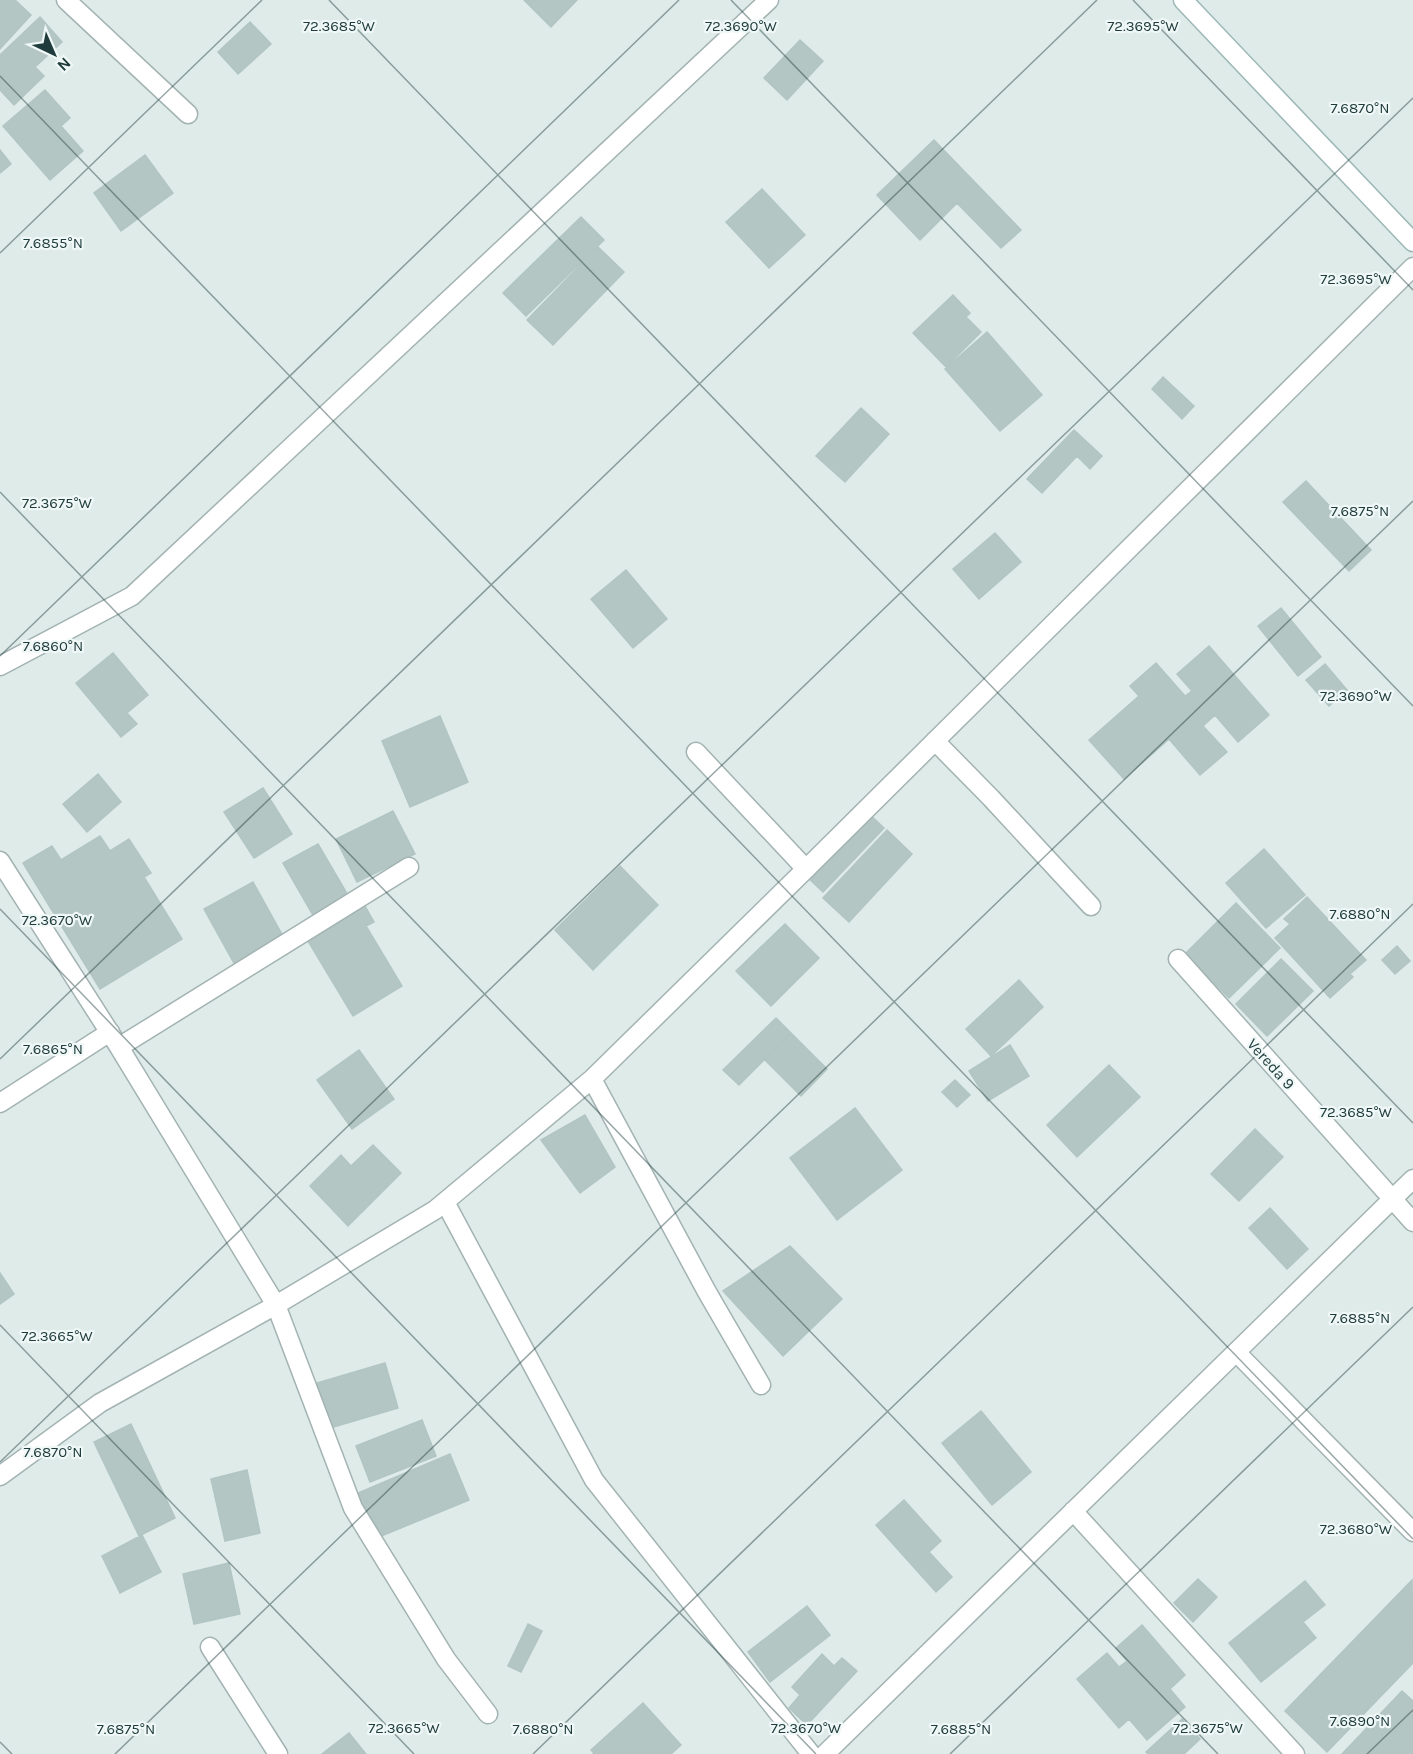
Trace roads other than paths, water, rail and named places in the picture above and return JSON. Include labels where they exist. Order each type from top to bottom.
[{"type":"street","points":[[66,0],[188,114]]},
{"type":"street","points":[[0,666],[132,596],[769,0]]},
{"type":"street","points":[[1183,0],[1413,242]]},
{"type":"street","points":[[0,1476],[100,1403],[276,1305],[435,1210],[592,1078],[1413,267]]},
{"type":"street","points":[[935,741],[1090,906]]},
{"type":"street","points":[[696,752],[806,869]]},
{"type":"street","points":[[0,861],[115,1040],[276,1305],[353,1508],[446,1659],[488,1714]]},
{"type":"street","points":[[0,1103],[115,1040],[409,867]]},
{"type":"street","name":"Vereda 9","points":[[1178,959],[1413,1222]]},
{"type":"street","points":[[592,1078],[707,1292],[761,1385]]},
{"type":"street","points":[[825,1754],[1413,1179]]},
{"type":"street","points":[[445,1202],[594,1480],[811,1754]]},
{"type":"street","points":[[1236,1352],[1413,1532]]},
{"type":"street","points":[[1073,1511],[1295,1754]]},
{"type":"street","points":[[210,1647],[278,1754]]}]
